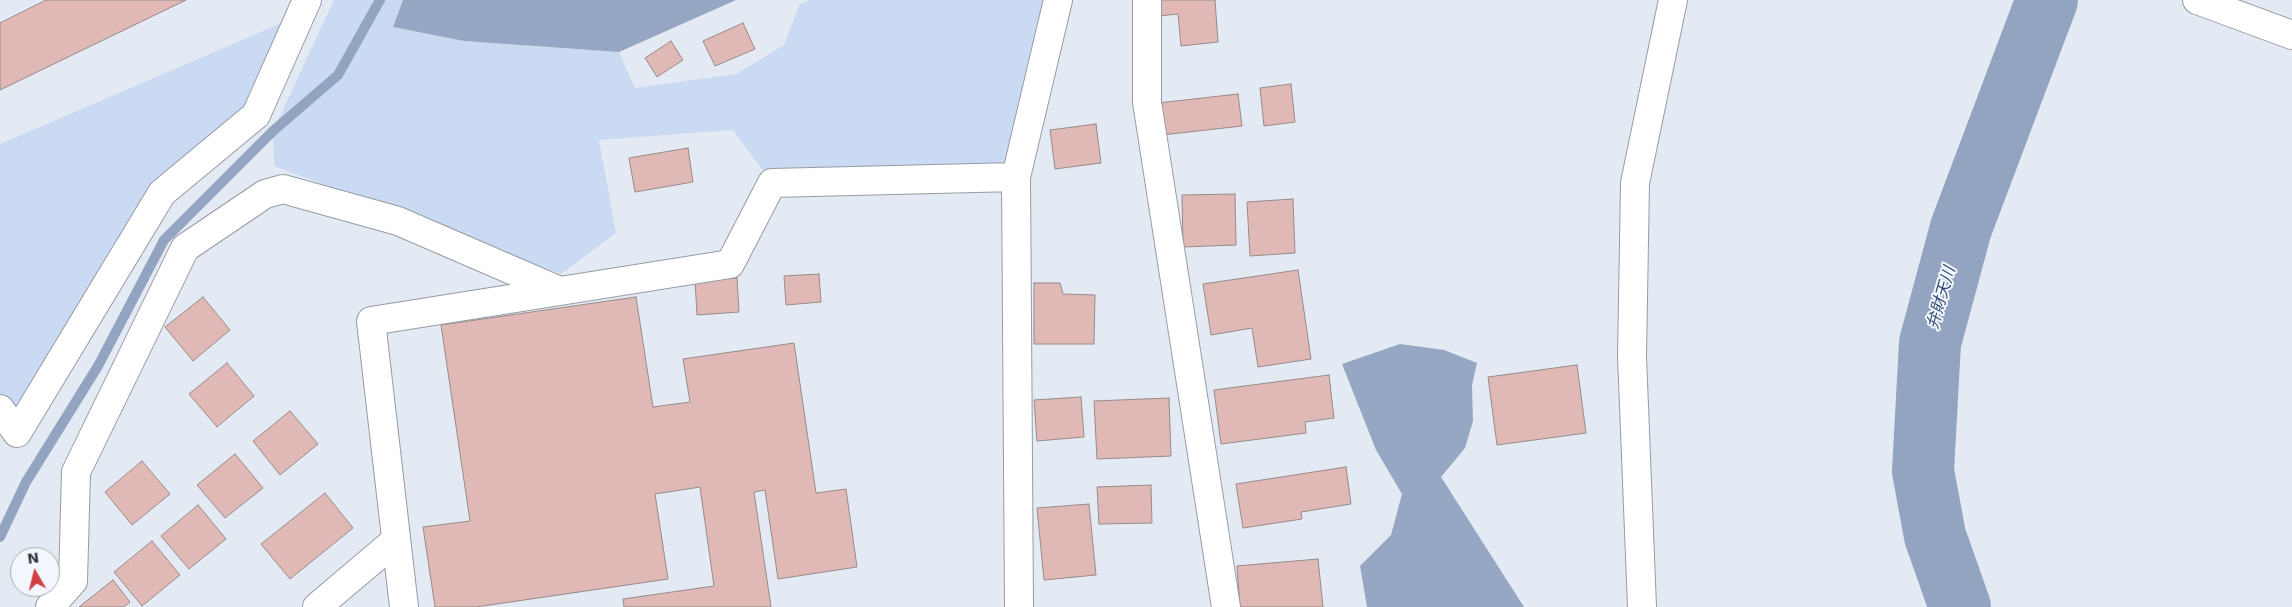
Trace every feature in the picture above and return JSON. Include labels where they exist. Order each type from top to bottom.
[{"type":"street","points":[[0,409],[17,433],[162,193],[256,115],[307,0]]},
{"type":"street","points":[[1019,607],[1016,177],[1058,0]]},
{"type":"street","points":[[1148,0],[1147,102],[1226,607]]},
{"type":"street","points":[[1642,607],[1632,356],[1635,183],[1673,0]]},
{"type":"street","points":[[2197,0],[2292,35]]},
{"type":"street","points":[[404,607],[371,321],[730,264],[772,183],[1016,177]]},
{"type":"street","points":[[50,607],[73,581],[76,472],[186,248],[265,194],[283,189],[398,221],[560,291]]},
{"type":"street","points":[[317,607],[395,541]]},
{"type":"shaded area","points":[[334,0],[403,0],[393,27],[464,41],[619,52],[635,88],[736,74],[784,45],[800,4],[811,0],[1058,0],[1016,177],[772,183],[733,130],[599,140],[616,233],[561,274],[274,166],[273,131]]},
{"type":"shaded area","points":[[403,0],[736,0],[619,52],[464,41],[393,27]]},
{"type":"shaded area","points":[[300,15],[256,115],[162,193],[17,433],[0,409],[0,144]]},
{"type":"shaded area","points":[[1400,344],[1444,350],[1477,363],[1472,385],[1473,421],[1465,448],[1441,477],[1524,607],[1367,607],[1360,566],[1391,535],[1402,494],[1376,450],[1342,364]]},
{"type":"building","points":[[46,0],[186,0],[0,90],[0,23]]},
{"type":"building","points":[[1158,0],[1215,0],[1218,42],[1181,46],[1178,14],[1159,16]]},
{"type":"building","points":[[743,23],[755,49],[715,66],[703,41]]},
{"type":"building","points":[[671,41],[683,60],[657,77],[645,58]]},
{"type":"building","points":[[1291,84],[1295,122],[1264,126],[1260,88]]},
{"type":"building","points":[[1238,94],[1242,126],[1162,135],[1158,103]]},
{"type":"building","points":[[1096,124],[1101,163],[1055,169],[1050,130]]},
{"type":"building","points":[[688,148],[693,182],[635,192],[629,158]]},
{"type":"building","points":[[1235,194],[1236,245],[1183,247],[1182,195]]},
{"type":"building","points":[[1293,199],[1295,253],[1250,256],[1247,202]]},
{"type":"building","points":[[1298,270],[1311,359],[1258,367],[1252,328],[1211,335],[1203,284]]},
{"type":"building","points":[[819,274],[821,302],[786,305],[784,276]]},
{"type":"building","points":[[737,278],[739,312],[697,315],[695,280]]},
{"type":"building","points":[[1034,283],[1060,283],[1063,294],[1095,295],[1094,344],[1034,344]]},
{"type":"building","points":[[203,297],[230,330],[193,361],[165,327]]},
{"type":"building","points":[[636,297],[653,407],[690,402],[683,359],[794,343],[816,493],[846,489],[857,567],[778,579],[765,490],[754,492],[771,607],[624,607],[623,599],[714,586],[700,487],[655,494],[668,579],[476,607],[435,607],[423,527],[470,521],[441,325]]},
{"type":"building","points":[[227,363],[254,396],[217,427],[189,394]]},
{"type":"building","points":[[1577,365],[1586,433],[1497,445],[1488,377]]},
{"type":"building","points":[[1329,375],[1334,418],[1305,422],[1306,433],[1221,444],[1214,390]]},
{"type":"building","points":[[1081,397],[1084,437],[1037,441],[1034,400]]},
{"type":"building","points":[[1169,398],[1171,456],[1097,459],[1094,401]]},
{"type":"building","points":[[290,411],[318,444],[280,475],[253,441]]},
{"type":"building","points":[[235,454],[263,488],[225,518],[197,485]]},
{"type":"building","points":[[142,461],[170,494],[132,525],[105,492]]},
{"type":"building","points":[[1346,467],[1351,504],[1301,512],[1302,519],[1243,528],[1236,484]]},
{"type":"building","points":[[1151,485],[1152,523],[1099,524],[1097,487]]},
{"type":"building","points":[[325,493],[353,528],[290,579],[261,544]]},
{"type":"building","points":[[1089,504],[1096,575],[1044,580],[1037,508]]},
{"type":"building","points":[[198,505],[226,539],[189,569],[161,536]]},
{"type":"building","points":[[152,541],[180,575],[142,606],[114,572]]},
{"type":"building","points":[[1318,559],[1323,607],[1240,607],[1237,566]]},
{"type":"building","points":[[113,580],[130,602],[124,607],[79,607]]},
{"type":"waterway","points":[[0,537],[26,482],[98,366],[164,240],[273,131],[338,75],[380,0]]},
{"type":"waterway","name":"弁財天川","points":[[1960,607],[1935,536],[1923,471],[1930,343],[1961,228],[2047,0]]}]
